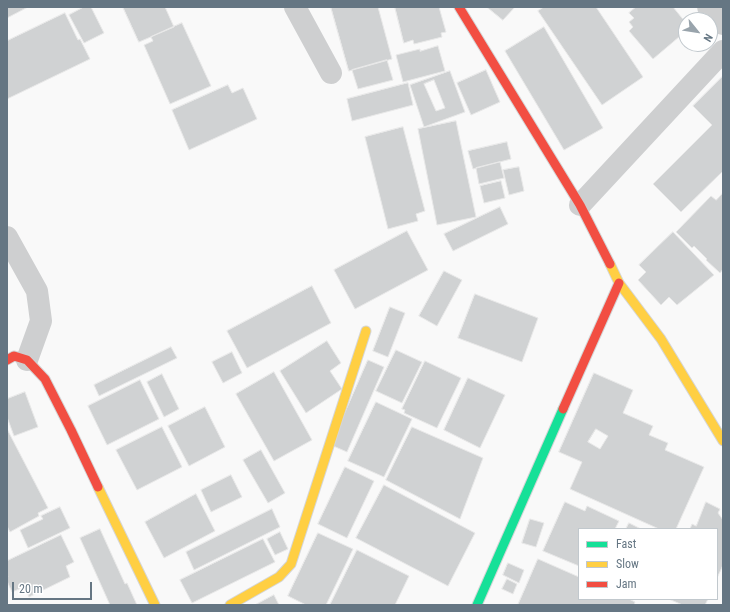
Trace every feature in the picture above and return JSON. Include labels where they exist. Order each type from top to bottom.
[{"type":"street","points":[[295,7],[331,74]]},
{"type":"street","points":[[459,7],[580,204],[619,283],[661,339],[723,441]]},
{"type":"street","points":[[708,7],[723,24]]},
{"type":"street","points":[[580,204],[723,51]]},
{"type":"street","points":[[7,237],[37,291],[41,321],[17,360],[45,379],[155,605]]},
{"type":"street","points":[[477,605],[619,283]]},
{"type":"street","points":[[230,605],[279,577],[291,564],[366,331]]},
{"type":"building","points":[[7,7],[28,7],[7,18]]},
{"type":"building","points":[[84,7],[91,7],[104,33],[84,43],[69,15]]},
{"type":"building","points":[[123,7],[165,7],[174,27],[139,42]]},
{"type":"building","points":[[331,7],[378,7],[392,59],[349,71]]},
{"type":"building","points":[[395,7],[439,7],[446,32],[441,33],[442,37],[414,44],[413,40],[404,43]]},
{"type":"building","points":[[487,7],[515,7],[503,20]]},
{"type":"building","points":[[544,7],[596,7],[643,77],[602,105],[538,11]]},
{"type":"building","points":[[636,7],[673,7],[678,13],[678,38],[653,59],[629,31],[633,27],[629,22],[634,18],[629,13]]},
{"type":"building","points":[[65,13],[78,40],[80,39],[90,59],[7,99],[7,41]]},
{"type":"building","points":[[182,23],[211,86],[170,104],[144,45],[153,41],[151,37]]},
{"type":"building","points":[[544,27],[603,128],[564,150],[505,51]]},
{"type":"building","points":[[438,46],[445,71],[403,82],[396,55]]},
{"type":"building","points":[[387,60],[393,80],[358,89],[352,70]]},
{"type":"building","points":[[486,70],[500,102],[471,115],[457,83]]},
{"type":"building","points":[[450,71],[465,112],[424,127],[410,85]],"holes":[[[434,80],[445,108],[436,111],[424,84]]]},
{"type":"building","points":[[723,76],[723,171],[681,212],[653,184],[712,125],[693,106]]},
{"type":"building","points":[[408,83],[413,105],[352,121],[347,99]]},
{"type":"building","points":[[228,85],[232,93],[243,88],[257,119],[189,150],[172,110]]},
{"type":"building","points":[[456,121],[476,217],[437,225],[418,129]]},
{"type":"building","points":[[403,127],[425,211],[416,214],[418,221],[388,229],[365,137]]},
{"type":"building","points":[[507,142],[511,159],[473,169],[468,151]]},
{"type":"building","points":[[500,162],[504,178],[479,184],[476,168]]},
{"type":"building","points":[[519,167],[524,191],[509,195],[503,170]]},
{"type":"building","points":[[501,181],[505,198],[484,203],[480,186]]},
{"type":"building","points":[[723,193],[723,269],[720,273],[694,246],[692,248],[676,232],[711,196],[716,200]]},
{"type":"building","points":[[500,207],[508,224],[453,251],[444,234]]},
{"type":"building","points":[[407,231],[428,270],[355,309],[334,270]]},
{"type":"building","points":[[673,232],[714,275],[677,305],[669,297],[661,305],[638,280],[646,272],[639,265]]},
{"type":"building","points":[[444,271],[462,280],[437,326],[419,316]]},
{"type":"building","points":[[312,286],[331,323],[247,368],[227,331]]},
{"type":"building","points":[[475,294],[538,318],[522,362],[458,338]]},
{"type":"building","points":[[390,307],[405,313],[388,357],[373,351]]},
{"type":"building","points":[[327,341],[341,363],[330,371],[342,389],[306,413],[280,371]]},
{"type":"building","points":[[171,347],[177,358],[99,396],[94,385]]},
{"type":"building","points":[[396,350],[422,362],[402,403],[376,391]]},
{"type":"building","points":[[232,352],[242,373],[223,383],[212,362]]},
{"type":"building","points":[[368,360],[384,367],[347,452],[331,445]]},
{"type":"building","points":[[425,361],[461,378],[437,428],[404,413],[405,410],[402,409]]},
{"type":"building","points":[[274,372],[312,440],[274,461],[236,394]]},
{"type":"building","points":[[594,373],[633,390],[623,413],[653,426],[649,435],[668,443],[665,450],[704,467],[676,528],[657,528],[570,489],[582,462],[559,452]],"holes":[[[596,429],[608,436],[600,449],[588,442]]]},
{"type":"building","points":[[162,374],[179,409],[164,417],[147,382]]},
{"type":"building","points":[[468,378],[505,395],[480,448],[444,430]]},
{"type":"building","points":[[140,380],[159,419],[107,445],[88,406]]},
{"type":"building","points":[[25,392],[38,427],[14,436],[7,417],[7,399]]},
{"type":"building","points":[[376,402],[412,419],[384,477],[348,461]]},
{"type":"building","points":[[205,407],[225,447],[189,466],[168,426]]},
{"type":"building","points":[[162,427],[182,467],[137,490],[116,450]]},
{"type":"building","points":[[412,427],[483,458],[460,519],[386,480]]},
{"type":"building","points":[[7,429],[48,508],[38,513],[39,516],[10,532],[7,526]]},
{"type":"building","points":[[261,450],[285,493],[268,503],[243,460]]},
{"type":"building","points":[[345,467],[374,481],[347,538],[318,524]]},
{"type":"building","points":[[231,475],[242,497],[211,512],[201,490]]},
{"type":"building","points":[[384,485],[475,533],[448,586],[356,538]]},
{"type":"building","points":[[196,494],[215,531],[164,558],[145,522]]},
{"type":"building","points":[[565,502],[585,511],[587,506],[619,521],[616,528],[578,528],[578,566],[543,551]]},
{"type":"building","points":[[706,502],[720,509],[718,513],[723,520],[723,565],[718,576],[718,528],[690,528],[692,524],[696,526]]},
{"type":"building","points":[[60,507],[70,528],[28,548],[20,530],[43,519],[41,516]]},
{"type":"building","points":[[272,509],[280,527],[194,570],[186,552]]},
{"type":"building","points":[[530,519],[544,523],[536,547],[522,543]]},
{"type":"building","points":[[629,523],[639,528],[626,528]]},
{"type":"building","points":[[100,529],[125,584],[127,583],[137,605],[110,605],[80,538]]},
{"type":"building","points":[[280,532],[288,549],[275,555],[267,539]]},
{"type":"building","points":[[318,533],[353,549],[326,605],[306,605],[288,596]]},
{"type":"building","points":[[61,535],[74,562],[66,566],[70,577],[29,597],[24,587],[12,592],[7,581],[7,561]]},
{"type":"building","points":[[263,539],[275,562],[192,603],[180,580]]},
{"type":"building","points":[[357,550],[409,576],[395,605],[330,605]]},
{"type":"building","points":[[538,559],[578,577],[578,600],[631,600],[635,602],[634,605],[518,605]]},
{"type":"building","points":[[508,563],[524,570],[519,583],[503,575]]},
{"type":"building","points":[[507,579],[517,584],[513,594],[502,589]]},
{"type":"building","points":[[274,595],[279,605],[255,605]]},
{"type":"building","points":[[671,600],[708,600],[705,605],[683,605]]},
{"type":"traffic: fast","points":[[477,605],[563,409]]},
{"type":"traffic: slow","points":[[610,264],[619,283],[661,339],[723,441]]},
{"type":"traffic: slow","points":[[230,605],[279,577],[291,564],[366,331]]},
{"type":"traffic: slow","points":[[98,487],[155,605]]},
{"type":"traffic: jam","points":[[459,7],[580,205],[610,264]]},
{"type":"traffic: jam","points":[[563,409],[619,283]]},
{"type":"traffic: jam","points":[[7,360],[14,356],[27,360],[45,379],[98,487]]}]
